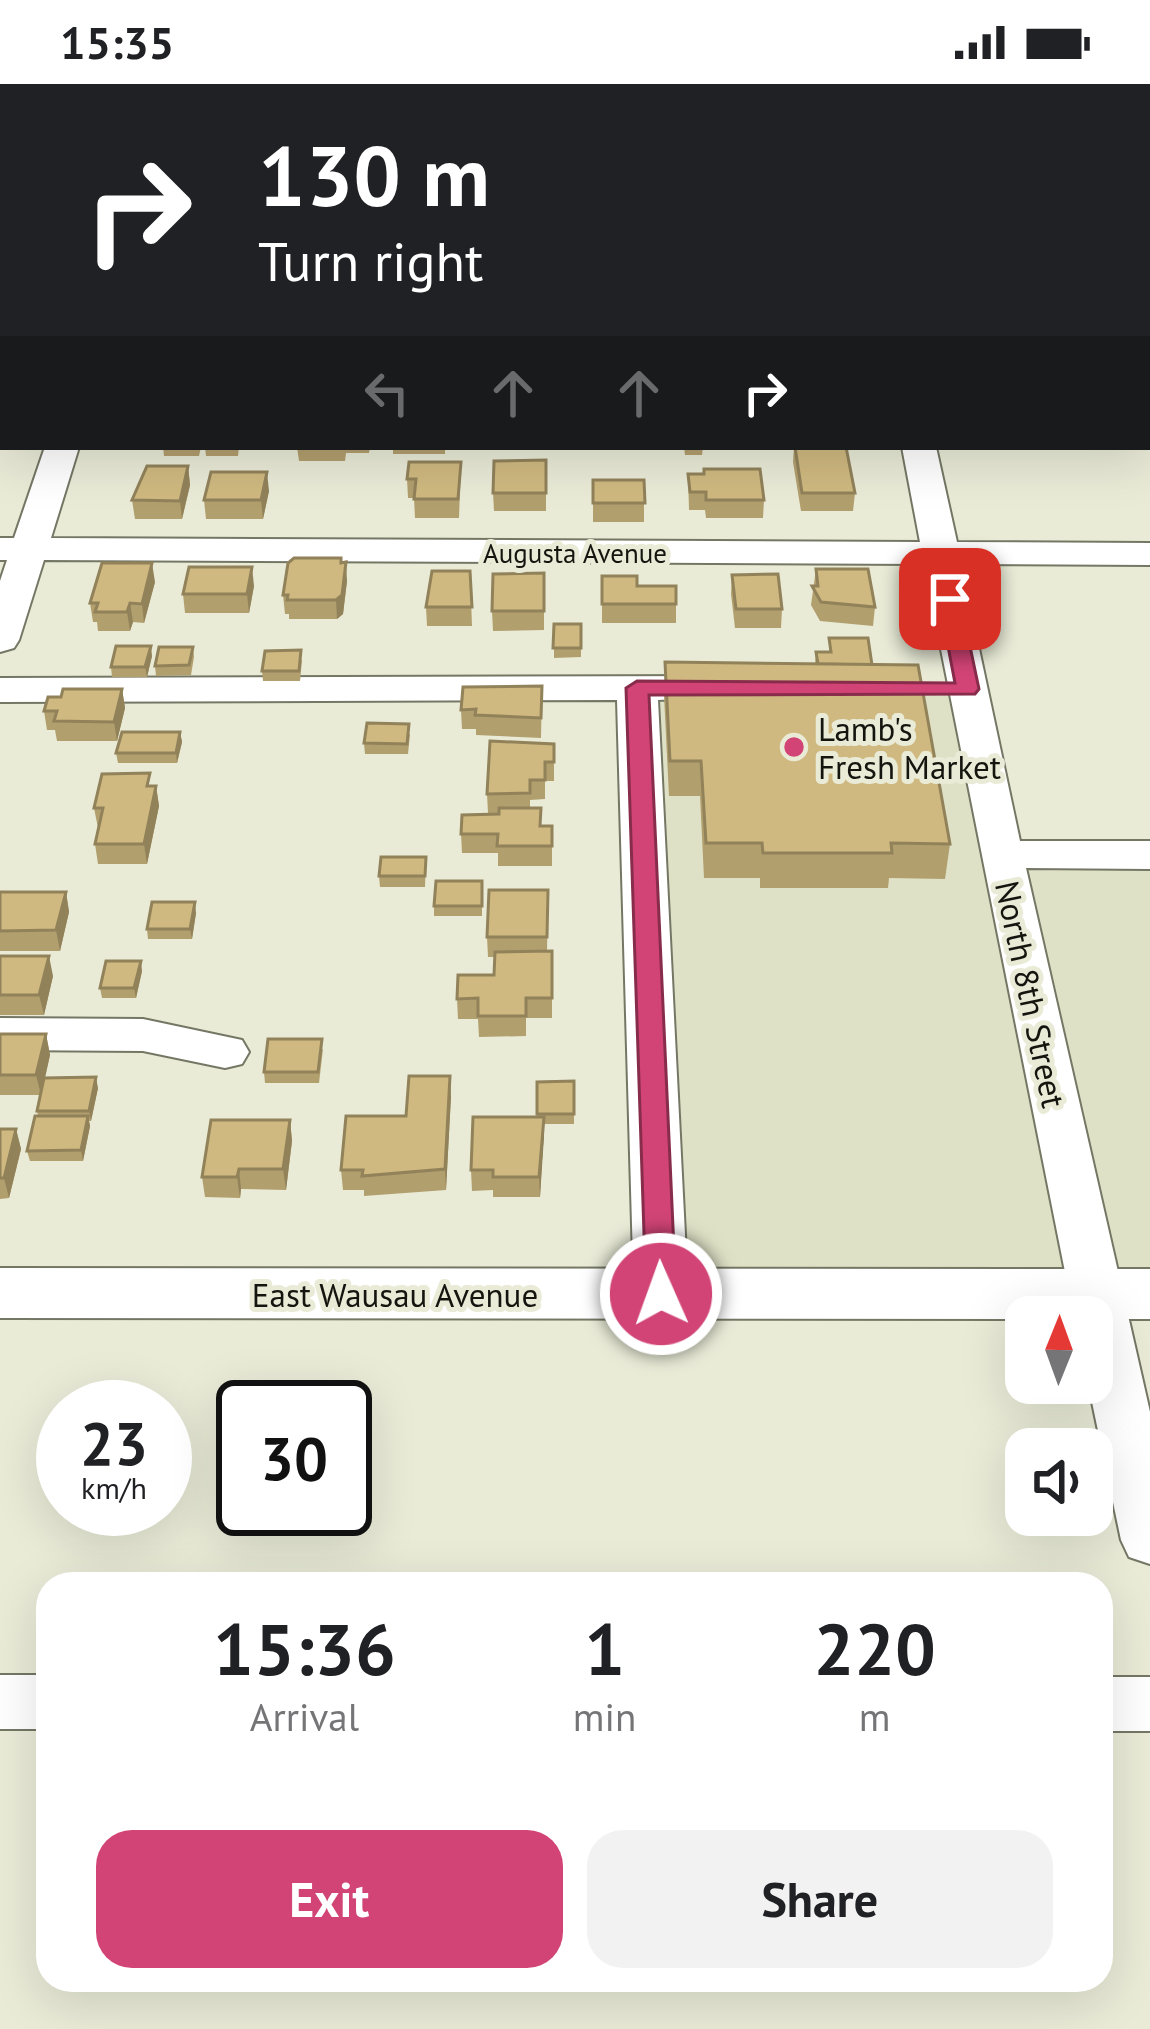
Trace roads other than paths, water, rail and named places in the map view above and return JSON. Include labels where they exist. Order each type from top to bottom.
[{"type":"main road","name":"East Wausau Avenue","points":[[0,1293],[1123,1294]]},
{"type":"street","points":[[0,640],[14,550],[61,450]]},
{"type":"street","name":"North 8th Street","points":[[920,450],[941,554],[951,689],[1123,1294],[1150,1540]]},
{"type":"street","name":"Augusta Avenue","points":[[14,550],[1150,554]]},
{"type":"street","points":[[637,688],[661,1294]]},
{"type":"street","points":[[0,690],[778,689]]},
{"type":"street","points":[[1001,854],[1150,855]]},
{"type":"street","points":[[0,1034],[143,1035],[225,1052]]},
{"type":"street","points":[[0,1702],[36,1702]]},
{"type":"street","points":[[1113,1704],[1150,1704]]},
{"type":"place","name":"Lamb's Fresh Market","points":[[794,747]]}]
